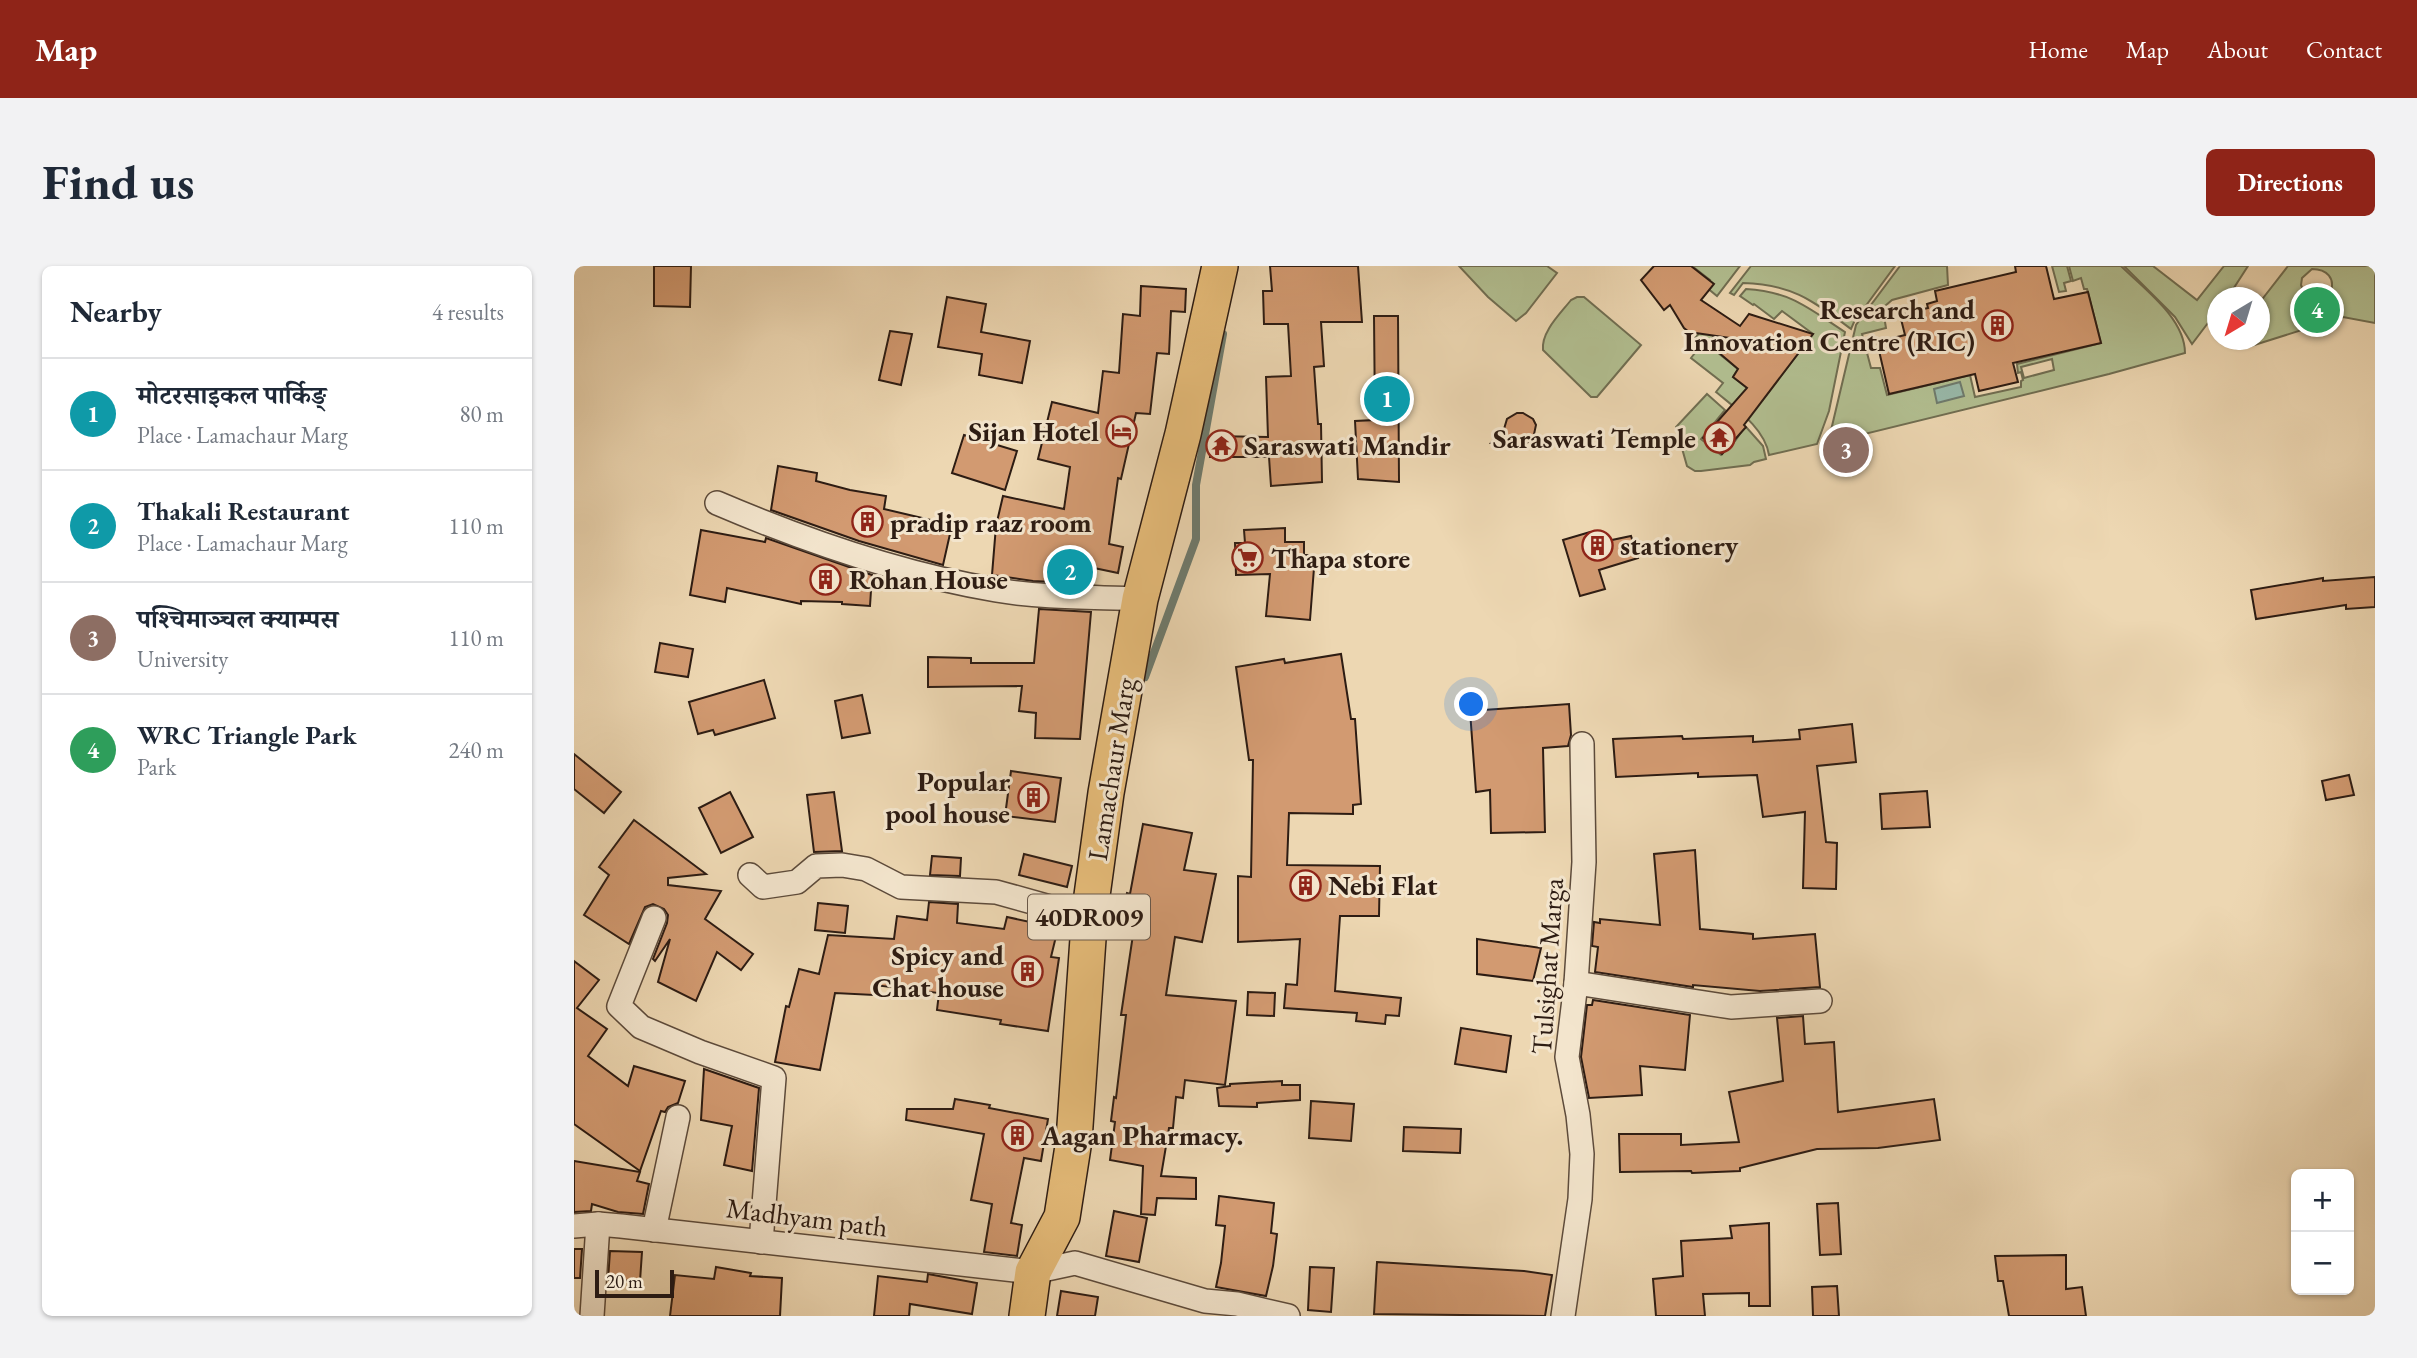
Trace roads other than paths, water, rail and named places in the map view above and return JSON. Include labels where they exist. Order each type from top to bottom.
[{"type":"main road","name":"Lamachaur Marg","points":[[1027,1316],[1033,1272],[1062,1217],[1074,1140],[1090,910],[1105,793],[1140,599],[1183,434],[1220,266]]},
{"type":"street","points":[[718,503],[781,531],[894,567],[996,590],[1049,596],[1140,599]]},
{"type":"street","name":"Tulsighat Marga","points":[[1563,1316],[1580,1199],[1578,1115],[1567,1057],[1576,983],[1584,862],[1582,744]]},
{"type":"street","points":[[750,876],[763,887],[797,883],[816,866],[842,865],[866,869],[901,887],[996,892],[1050,907],[1090,910]]},
{"type":"street","points":[[654,918],[619,1006],[640,1027],[774,1078],[761,1242]]},
{"type":"street","points":[[1576,983],[1731,1007],[1820,1002]]},
{"type":"street","points":[[654,1230],[678,1117]]},
{"type":"street","points":[[592,1316],[598,1224]]},
{"type":"street","name":"Madhyam path","points":[[574,1226],[598,1224],[1033,1272]]},
{"type":"street","points":[[1033,1272],[1075,1263],[1205,1301],[1237,1304],[1287,1316]]},
{"type":"waterway","points":[[1145,677],[1196,539],[1196,485],[1223,334]]},
{"type":"place","name":"WRC Triangle Park","points":[[2317,310]]},
{"type":"place","name":"Research and Innovation Centre (RIC)","points":[[1998,325]]},
{"type":"place","name":"मोटरसाइकल पार्किङ्","points":[[1387,399]]},
{"type":"place","name":"Sijan Hotel","points":[[1122,431]]},
{"type":"place","name":"Saraswati Temple","points":[[1719,438]]},
{"type":"place","name":"Saraswati Mandir","points":[[1221,445]]},
{"type":"place","name":"पश्‍चिमाञ्‍चल क्याम्पस","points":[[1846,450]]},
{"type":"place","name":"pradip raaz room","points":[[867,522]]},
{"type":"place","name":"stationery","points":[[1597,545]]},
{"type":"place","name":"Thapa store","points":[[1248,558]]},
{"type":"place","name":"Thakali Restaurant","points":[[1070,572]]},
{"type":"place","name":"Rohan House","points":[[826,579]]},
{"type":"place","name":"Popular pool house","points":[[1033,797]]},
{"type":"place","name":"Nebi Flat","points":[[1305,885]]},
{"type":"place","name":"Spicy and Chat house","points":[[1027,971]]},
{"type":"place","name":"Aagan Pharmacy.","points":[[1018,1135]]}]
